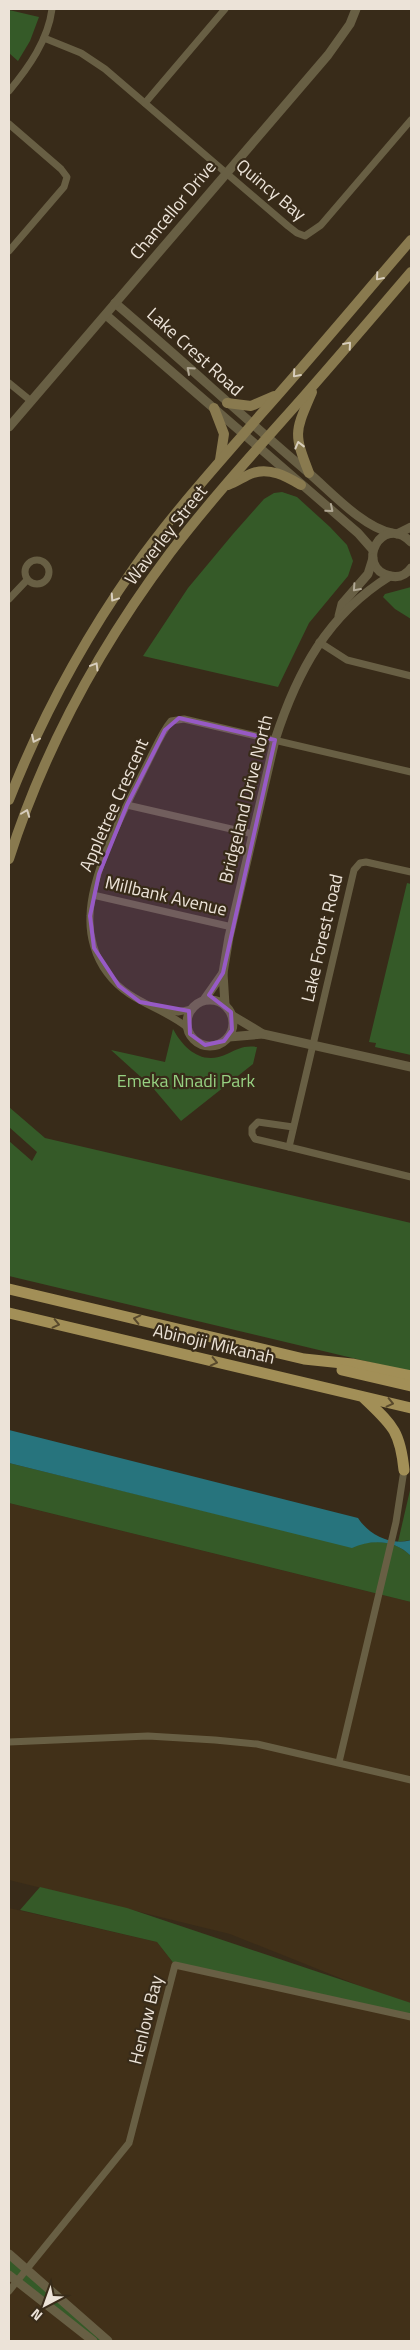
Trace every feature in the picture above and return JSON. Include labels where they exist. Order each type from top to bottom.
[{"type":"main road","name":"Waverley Street","points":[[9,800],[32,746],[60,689],[91,634],[139,561],[219,462],[411,240]]},
{"type":"main road","name":"Waverley Street","points":[[9,858],[44,766],[89,676],[122,622],[159,568],[226,486],[411,272]]},
{"type":"main road","points":[[309,473],[298,445],[297,428],[316,382]]},
{"type":"main road","points":[[227,403],[251,406],[279,393]]},
{"type":"main road","points":[[214,408],[224,434],[219,462]]},
{"type":"main road","points":[[226,486],[262,471],[275,473],[301,485]]},
{"type":"main road","name":"Abinojii Mikanah","points":[[9,1289],[304,1359],[352,1364],[411,1376]]},
{"type":"main road","name":"Abinojii Mikanah","points":[[9,1313],[411,1408]]},
{"type":"main road","points":[[304,1359],[411,1386]]},
{"type":"main road","points":[[363,1397],[387,1420],[397,1434],[402,1447],[404,1470]]},
{"type":"main road","points":[[404,1470],[411,1455]]},
{"type":"street","points":[[9,90],[34,58],[44,38],[52,9]]},
{"type":"street","points":[[145,103],[224,9]]},
{"type":"street","name":"Chancellor Drive","points":[[9,427],[226,172],[328,56],[350,24],[356,9]]},
{"type":"street","name":"Quincy Bay","points":[[44,38],[81,53],[105,68],[297,234],[305,236],[322,225],[411,120]]},
{"type":"street","points":[[9,124],[61,169],[67,177],[64,188],[9,251]]},
{"type":"street","name":"Lake Crest Road","points":[[115,304],[267,438],[374,526],[411,542]]},
{"type":"street","name":"Lake Crest Road","points":[[106,315],[358,533],[373,554],[380,571],[390,576]]},
{"type":"street","points":[[9,383],[31,401]]},
{"type":"street","points":[[373,554],[378,540],[411,527]]},
{"type":"street","name":"Bridgeland Drive North","points":[[339,616],[342,604],[368,574],[373,554]]},
{"type":"street","name":"Bridgeland Drive North","points":[[225,1005],[223,973],[232,927],[275,740],[291,695],[319,642],[339,616],[374,586],[390,576],[403,575],[411,568]]},
{"type":"street","points":[[9,599],[27,580]]},
{"type":"street","points":[[319,642],[347,660],[411,676]]},
{"type":"street","name":"Appletree Crescent","points":[[188,1028],[159,1009],[128,995],[107,974],[100,961],[90,932],[93,894],[105,857],[127,805],[165,730],[175,719],[184,719],[275,740]]},
{"type":"street","points":[[275,740],[411,772]]},
{"type":"street","points":[[127,805],[253,834]]},
{"type":"street","name":"Lake Forest Road","points":[[313,1045],[356,865],[366,862],[411,872]]},
{"type":"street","name":"Millbank Avenue","points":[[93,894],[232,927]]},
{"type":"street","name":"Bridgeland Drive North","points":[[204,1000],[223,973]]},
{"type":"street","points":[[263,1034],[232,1016],[225,1005],[218,1001],[204,1000],[192,1009],[188,1018],[188,1028],[194,1039],[206,1045],[218,1044],[229,1037],[263,1034],[411,1067]]},
{"type":"street","name":"Appletree Crescent","points":[[159,1009],[178,1012],[192,1009]]},
{"type":"street","points":[[229,1037],[232,1030],[232,1016]]},
{"type":"street","points":[[289,1147],[313,1045]]},
{"type":"street","points":[[293,1127],[258,1122],[252,1128],[252,1134],[255,1138],[411,1177]]},
{"type":"street","points":[[339,1762],[396,1522],[404,1470]]},
{"type":"street","points":[[9,1742],[148,1736],[206,1739],[257,1744],[411,1780]]},
{"type":"street","name":"Henlow Bay","points":[[9,2291],[129,2143],[175,1965],[411,2017]]},
{"type":"street","points":[[9,2254],[108,2341]]},
{"type":"street","points":[[9,2275],[93,2341]]},
{"type":"highlighted area","points":[[179,718],[275,740],[223,973],[209,995],[231,1012],[232,1030],[224,1041],[205,1045],[190,1034],[189,1011],[140,1002],[119,986],[94,948],[90,916],[99,874],[127,805],[165,730]]},
{"type":"shaded area","points":[[9,1503],[411,1602],[411,2003],[395,2000],[230,1934],[9,1880]]},
{"type":"shaded area","points":[[9,1908],[157,1942],[175,1965],[411,2017],[411,2341],[108,2341],[9,2254]]},
{"type":"shaded area","points":[[9,2275],[93,2341],[9,2341]]},
{"type":"green space","points":[[9,10],[39,17],[30,41],[18,61],[9,53]]},
{"type":"green space","points":[[282,492],[297,497],[330,527],[347,545],[353,561],[348,576],[309,623],[278,687],[143,656],[188,588],[233,534],[264,499],[274,493]]},
{"type":"green space","points":[[411,587],[411,619],[395,609],[383,597],[385,594]]},
{"type":"green space","points":[[407,883],[411,884],[411,1055],[375,1047],[376,1043],[369,1042]]},
{"type":"green space","name":"Emeka Nnadi Park","points":[[173,1029],[188,1049],[202,1057],[218,1057],[241,1048],[257,1047],[253,1064],[181,1121],[153,1088],[111,1050],[165,1062]]},
{"type":"green space","points":[[9,1107],[45,1138],[411,1223],[411,1372],[9,1276],[9,1141],[32,1161],[37,1152],[9,1127]]},
{"type":"green space","points":[[9,1463],[352,1547],[375,1542],[391,1544],[411,1556],[411,1602],[9,1503]]},
{"type":"green space","points":[[411,1486],[411,1540],[398,1542]]},
{"type":"green space","points":[[40,1887],[127,1908],[411,2003],[411,2017],[175,1965],[157,1942],[20,1910]]},
{"type":"green space","points":[[9,2254],[108,2341],[93,2341],[9,2275]]},
{"type":"water","points":[[9,1430],[358,1518],[368,1529],[381,1538],[396,1541],[411,1540],[411,1556],[391,1544],[375,1542],[352,1548],[9,1463]]}]
